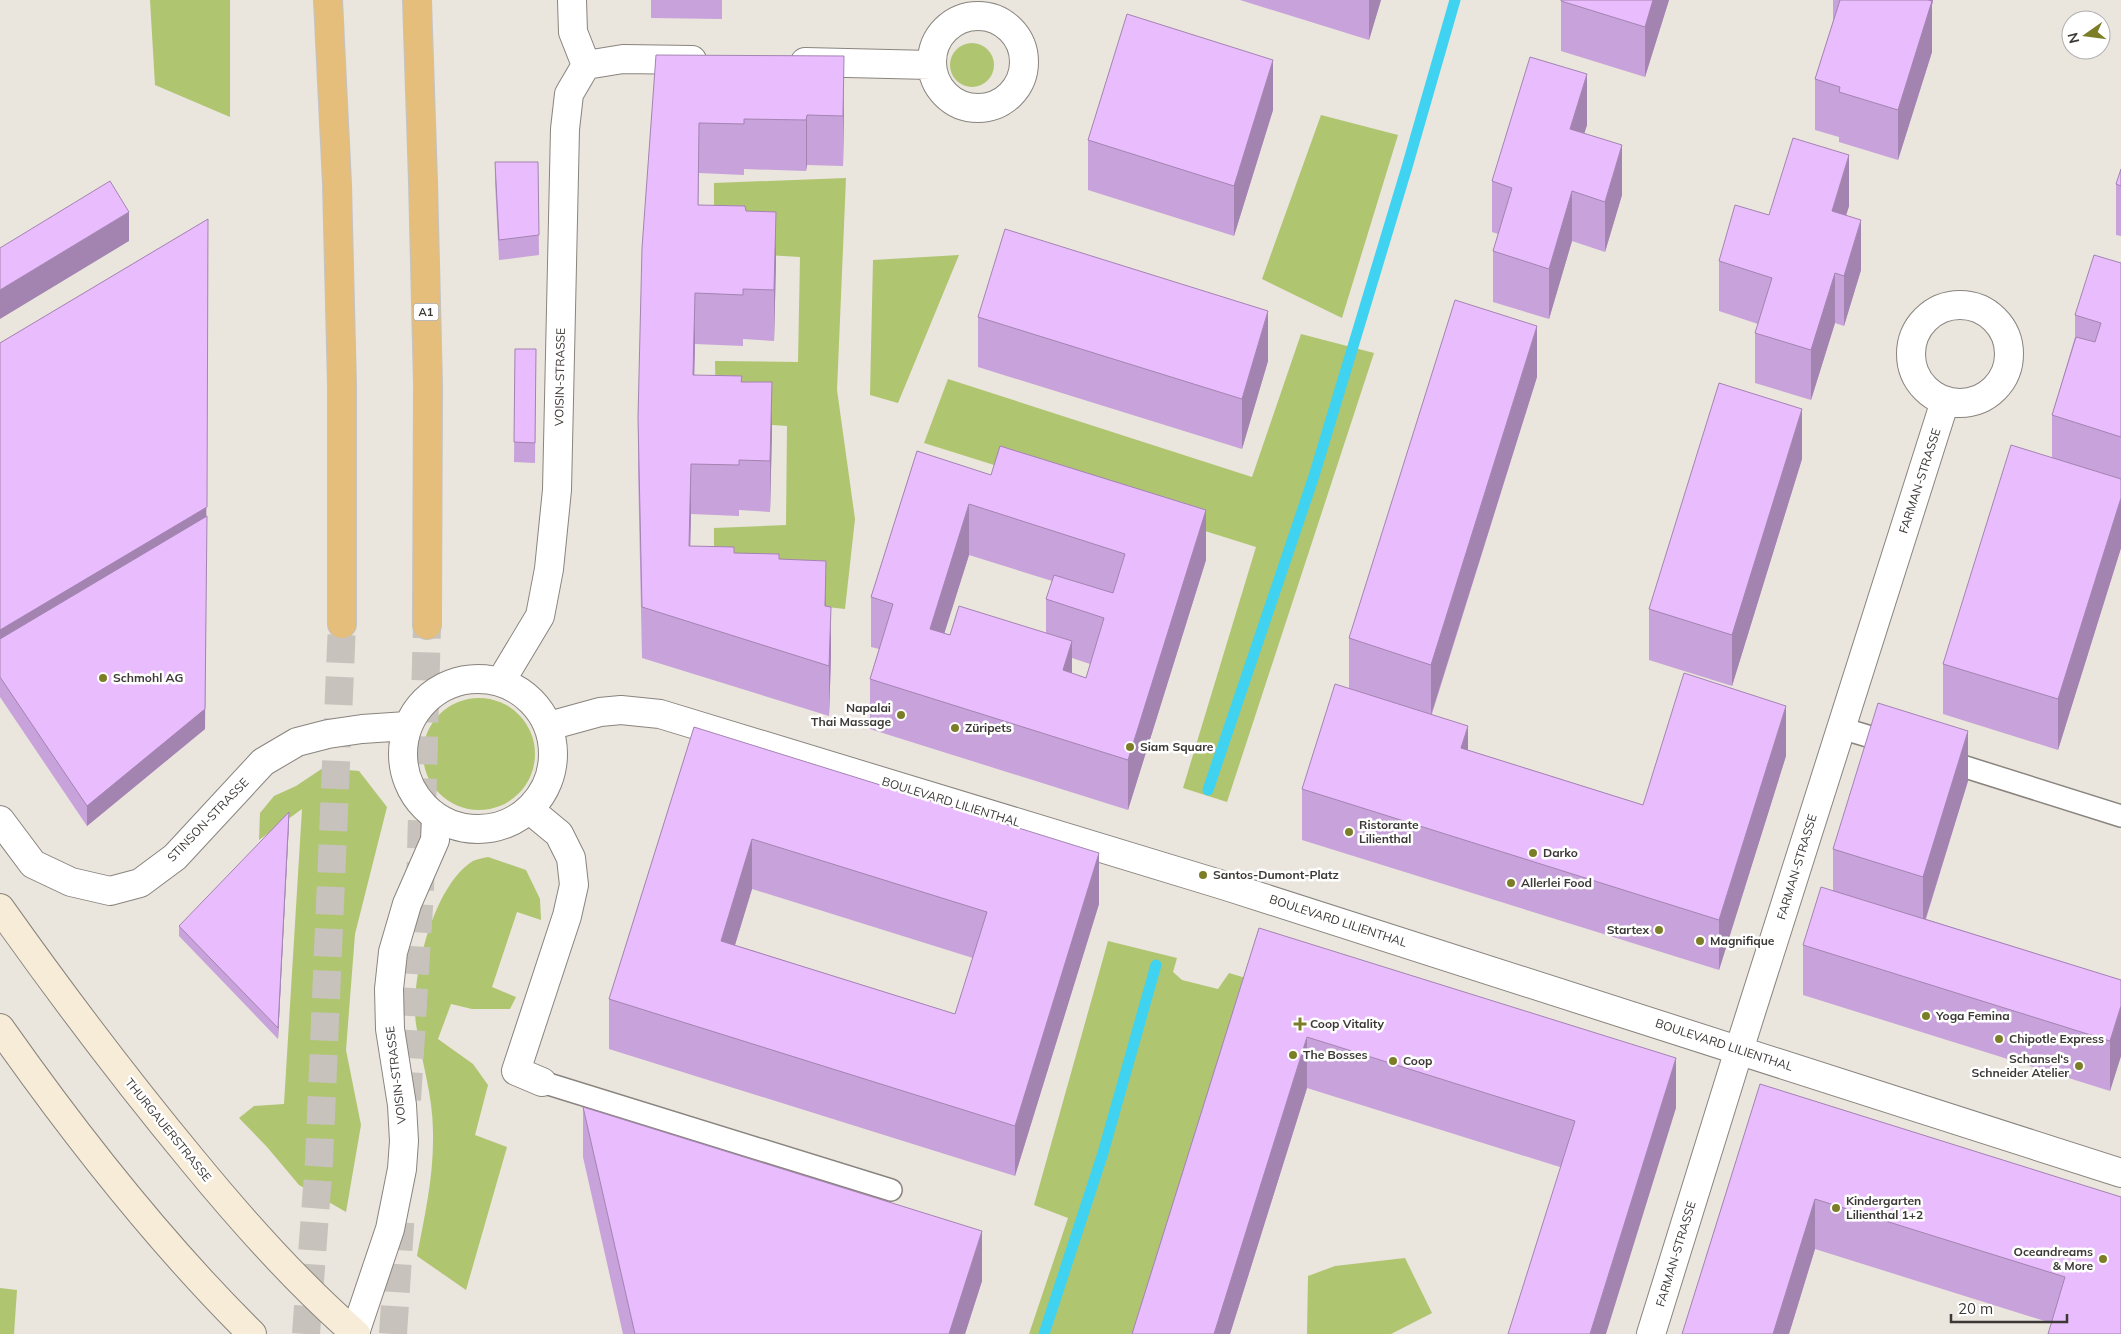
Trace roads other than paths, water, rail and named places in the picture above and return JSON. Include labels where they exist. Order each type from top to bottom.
[{"type":"highway","points":[[328,0],[337,184],[342,386],[342,624]]},
{"type":"highway","name":"A1","points":[[417,0],[428,386],[427,625]]},
{"type":"main road","name":"THURGAUERSTRASSE","points":[[0,908],[102,1046],[227,1202],[281,1262],[355,1334]]},
{"type":"main road","points":[[0,1028],[61,1112],[128,1196],[182,1261],[252,1334]]},
{"type":"street","points":[[572,0],[573,32],[586,65],[623,59],[713,60]]},
{"type":"street","points":[[782,62],[931,64]]},
{"type":"street","name":"VOISIN-STRASSE","points":[[501,681],[540,616],[549,568],[557,490],[566,130],[569,94],[586,65]]},
{"type":"street","name":"FARMAN-STRASSE","points":[[1651,1334],[1945,401]]},
{"type":"street","points":[[473,677],[501,681],[521,691],[538,706],[549,726],[554,756],[547,785],[530,810],[509,823],[485,829],[460,828],[436,817],[418,800],[406,777],[402,751],[407,726],[422,702],[446,685],[473,677]]},
{"type":"street","name":"BOULEVARD LILIENTHAL","points":[[549,726],[600,712],[621,710],[660,714],[1226,886],[2121,1173]]},
{"type":"street","name":"STINSON-STRASSE","points":[[0,820],[33,864],[70,882],[110,891],[140,883],[174,857],[263,762],[298,742],[337,733],[407,726]]},
{"type":"street","points":[[530,810],[559,834],[571,858],[574,885],[567,916],[516,1071],[542,1082]]},
{"type":"street","name":"VOISIN-STRASSE","points":[[355,1334],[390,1229],[402,1169],[404,1141],[402,1105],[390,1029],[389,989],[393,952],[407,904],[435,840],[436,817]]},
{"type":"lane","points":[[1841,728],[2121,816]]},
{"type":"lane","points":[[542,1082],[891,1190]]},
{"type":"waterway","points":[[1208,790],[1314,476],[1455,0]]},
{"type":"waterway","points":[[1044,1334],[1103,1153],[1156,965]]},
{"type":"tunnel","points":[[306,1334],[319,1161],[342,624]]},
{"type":"tunnel","points":[[407,1100],[420,891],[427,625]]},
{"type":"tunnel","points":[[393,1334],[401,1211]]},
{"type":"place","name":"Schmohl AG","points":[[103,678]]},
{"type":"place","name":"Napalai Thai Massage","points":[[901,715]]},
{"type":"place","name":"Züripets","points":[[955,728]]},
{"type":"place","name":"Siam Square","points":[[1130,747]]},
{"type":"place","name":"Ristorante Lilienthal","points":[[1349,832]]},
{"type":"place","name":"Darko","points":[[1533,853]]},
{"type":"place","name":"Santos-Dumont-Platz","points":[[1203,875]]},
{"type":"place","name":"Allerlei Food","points":[[1511,883]]},
{"type":"place","name":"Startex","points":[[1659,930]]},
{"type":"place","name":"Magnifique","points":[[1700,941]]},
{"type":"place","name":"Yoga Femina","points":[[1926,1016]]},
{"type":"place","name":"Coop Vitality","points":[[1300,1024]]},
{"type":"place","name":"Chipotle Express","points":[[1999,1039]]},
{"type":"place","name":"The Bosses","points":[[1293,1055]]},
{"type":"place","name":"Coop","points":[[1393,1061]]},
{"type":"place","name":"Schansel‘s Schneider Atelier","points":[[2079,1066]]},
{"type":"place","name":"Kindergarten Lilienthal 1+2","points":[[1836,1208]]},
{"type":"place","name":"Oceandreams & More","points":[[2103,1259]]}]
